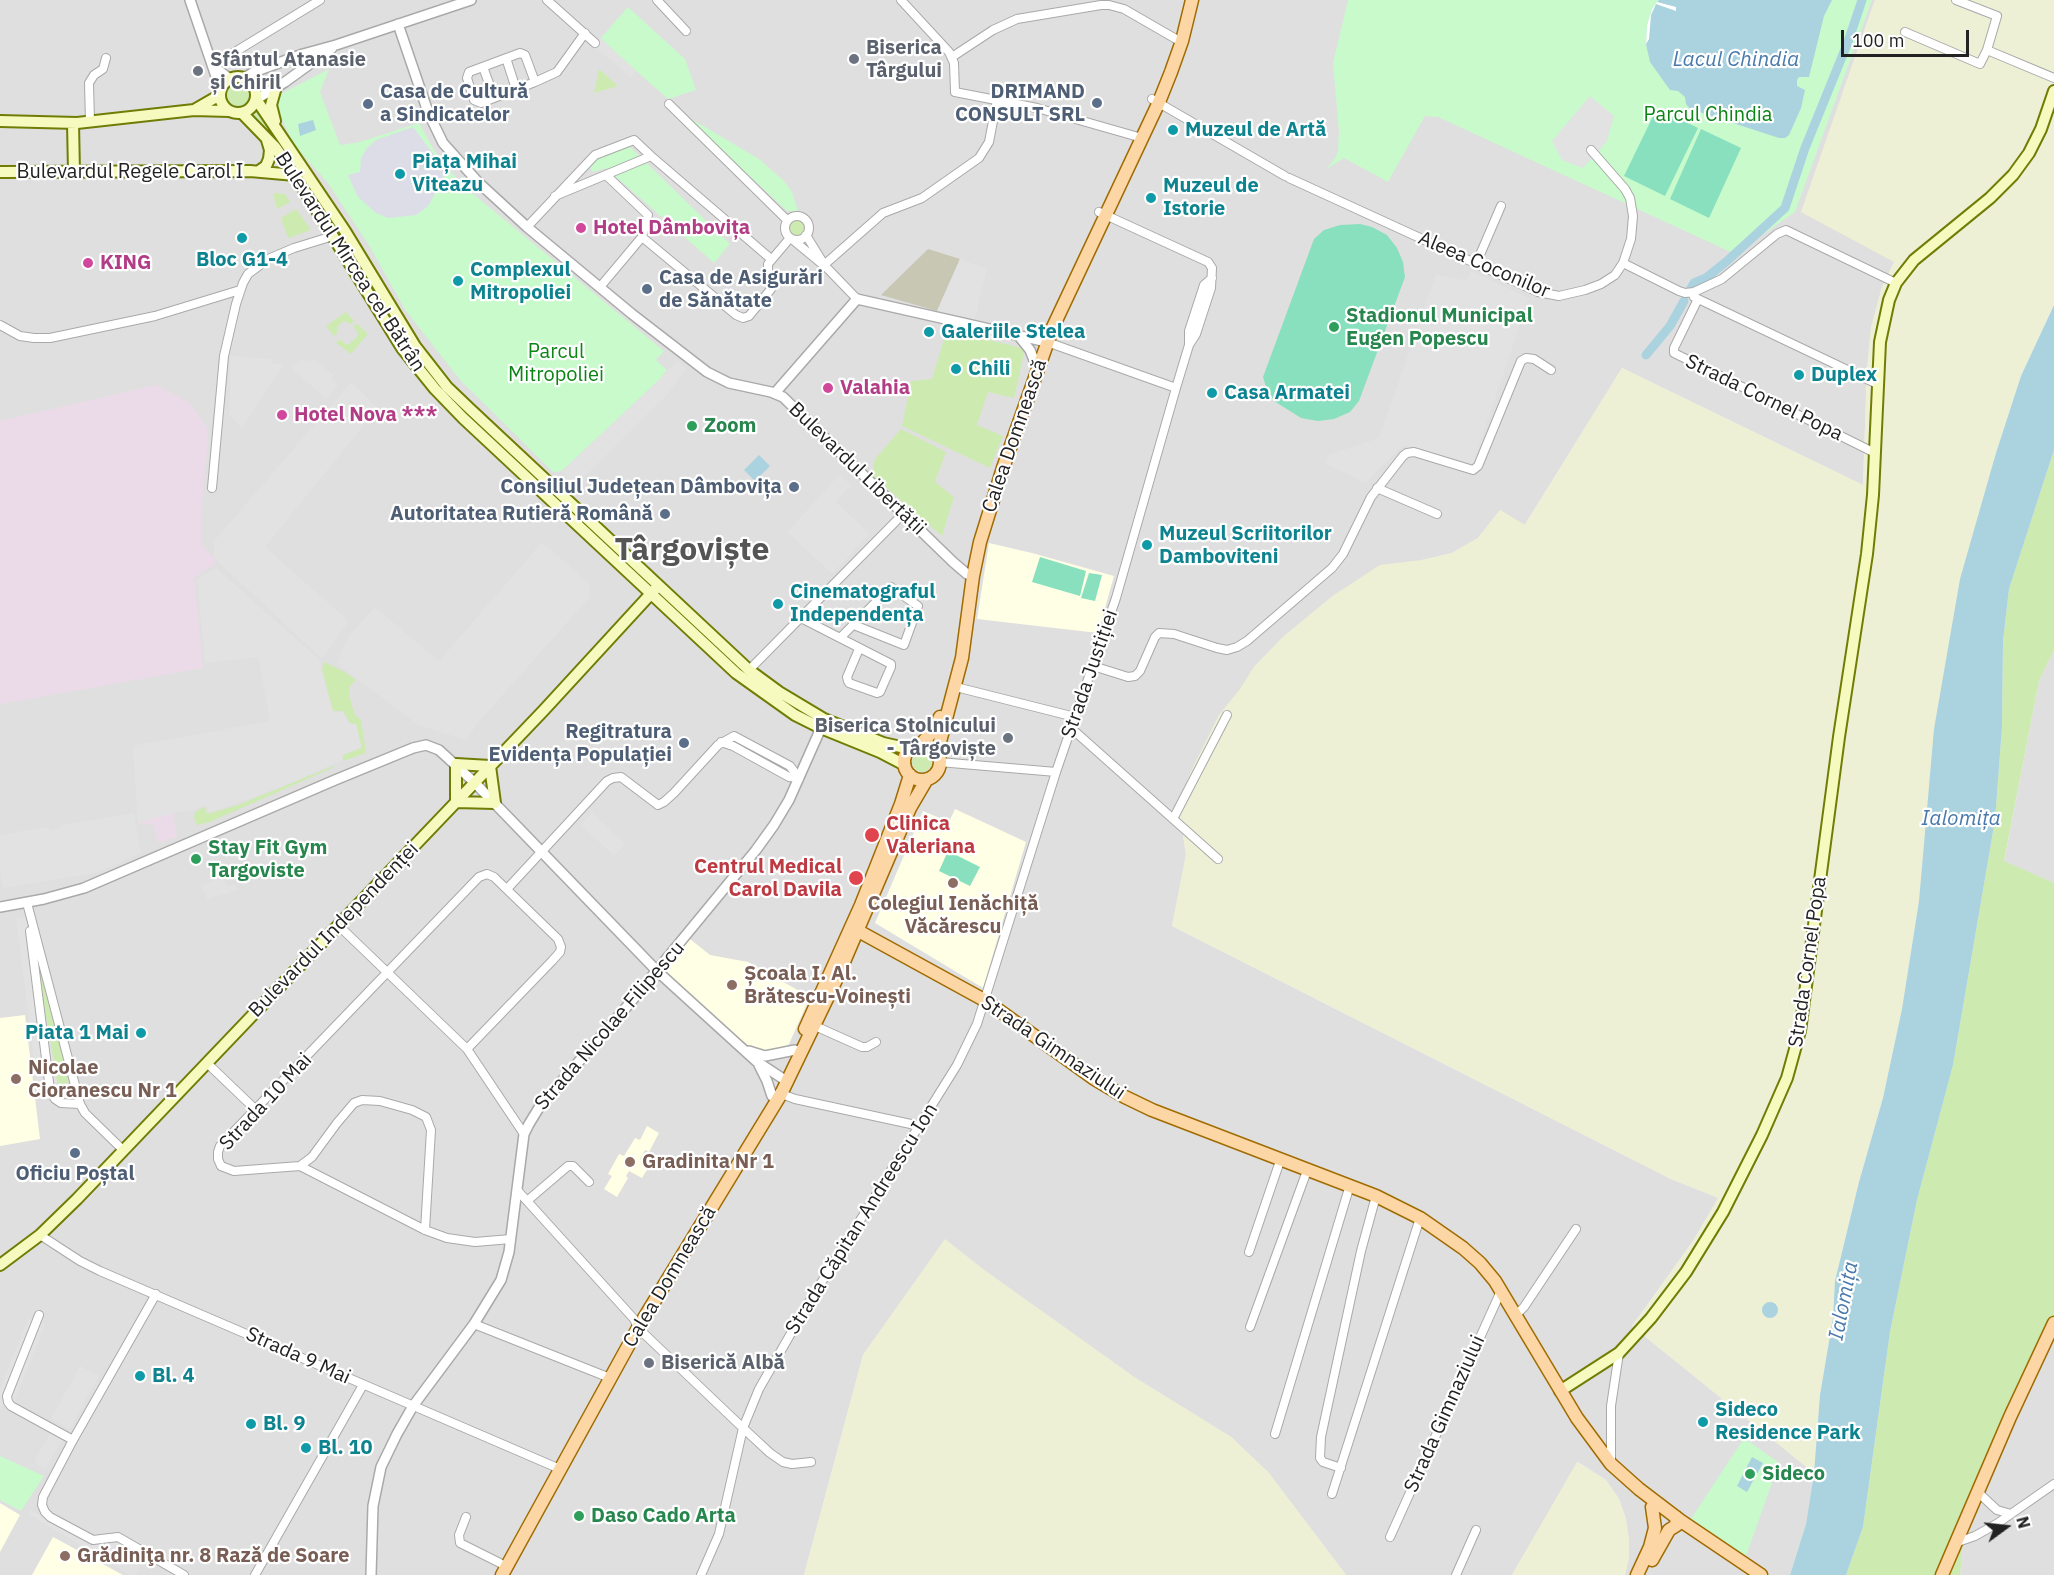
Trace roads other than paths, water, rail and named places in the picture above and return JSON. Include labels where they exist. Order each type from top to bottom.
[{"type":"main road","name":"Calea Domnească","points":[[1156,101],[1186,0]]},
{"type":"main road","name":"Calea Domnească","points":[[938,757],[956,687],[966,630],[974,540],[987,497],[1034,360],[1083,261],[1156,101],[1182,41],[1192,0]]},
{"type":"main road","points":[[0,121],[73,123],[194,110],[242,113],[252,108],[256,99],[256,91],[253,85],[244,78],[230,79],[220,93],[194,110]]},
{"type":"main road","points":[[276,87],[271,105],[281,136]]},
{"type":"main road","name":"Strada Cornel Popa","points":[[1560,1391],[1619,1353],[1636,1337],[1672,1292],[1711,1233],[1788,1078],[1805,997],[1867,554],[1883,322],[1896,283],[1914,260],[1990,198],[2013,175],[2029,153],[2041,129],[2054,91]]},
{"type":"main road","points":[[220,93],[223,105],[230,111]]},
{"type":"main road","name":"Bulevardul Mircea cel Bătrân","points":[[256,99],[345,231],[400,323],[430,366],[470,409],[655,590],[736,673],[795,715],[880,752],[907,770]]},
{"type":"main road","name":"Bulevardul Mircea cel Bătrân","points":[[242,113],[264,134],[295,175],[390,330],[435,389],[471,426],[655,590],[749,670],[779,692],[824,719],[884,743],[915,747]]},
{"type":"main road","points":[[73,123],[74,172]]},
{"type":"main road","points":[[259,171],[267,164],[270,153],[269,143],[264,134]]},
{"type":"main road","name":"Bulevardul Regele Carol I","points":[[0,172],[259,171],[295,175]]},
{"type":"main road","name":"Calea Domnească","points":[[915,747],[934,730],[949,685],[970,575],[1044,341]]},
{"type":"main road","name":"Bulevardul Independenței","points":[[0,1265],[40,1235],[123,1150],[475,783],[655,590]]},
{"type":"main road","points":[[858,931],[910,808],[927,779],[938,771],[938,757],[930,747],[915,747],[904,758],[907,770],[919,780],[927,779]]},
{"type":"main road","points":[[456,764],[490,766],[495,803],[456,802],[456,764]]},
{"type":"main road","name":"Calea Domnească","points":[[811,1024],[837,978],[858,931],[901,804],[907,770]]},
{"type":"main road","name":"Calea Domnească","points":[[499,1571],[636,1323],[785,1080],[858,931]]},
{"type":"main road","name":"Strada Gimnaziului","points":[[858,931],[986,1001],[1092,1078],[1125,1097],[1172,1118],[1350,1185],[1420,1218],[1473,1256],[1501,1291],[1577,1418],[1611,1464],[1639,1489]]},
{"type":"main road","points":[[785,1080],[795,1050],[811,1024]]},
{"type":"main road","points":[[1942,1575],[2054,1323]]},
{"type":"main road","points":[[1639,1489],[1652,1507],[1761,1575]]},
{"type":"main road","points":[[1639,1489],[1677,1524]]},
{"type":"main road","points":[[1644,1575],[1654,1549],[1655,1528],[1652,1507]]},
{"type":"main road","points":[[1654,1549],[1676,1531],[1677,1524]]},
{"type":"main road","points":[[1637,1575],[1654,1549],[1677,1524]]},
{"type":"street","points":[[190,0],[220,93]]},
{"type":"street","points":[[212,66],[320,0]]},
{"type":"street","points":[[244,78],[303,54],[471,0]]},
{"type":"street","points":[[547,0],[596,43]]},
{"type":"street","points":[[657,0],[686,31]]},
{"type":"street","points":[[901,0],[952,57],[955,92],[1037,108],[1139,137]]},
{"type":"street","points":[[1905,32],[1980,64],[1987,50],[1997,16],[1956,0]]},
{"type":"street","points":[[952,57],[993,30],[1017,19],[1101,5],[1124,9],[1176,39]]},
{"type":"street","name":"Bulevardul Libertății","points":[[399,24],[428,112],[442,143],[477,182],[527,227],[707,372],[729,383],[776,393],[788,401],[903,514],[970,575]]},
{"type":"street","points":[[535,82],[525,55],[520,53],[469,72],[467,78],[474,100],[481,103],[494,97],[535,82],[553,75],[560,69],[585,33]]},
{"type":"street","points":[[256,99],[336,45]]},
{"type":"street","points":[[1987,50],[2054,78]]},
{"type":"street","points":[[90,122],[89,83],[94,75],[104,69],[106,58]]},
{"type":"street","points":[[506,58],[516,89]]},
{"type":"street","points":[[212,66],[230,79]]},
{"type":"street","points":[[483,67],[494,97]]},
{"type":"street","points":[[826,267],[883,213],[922,198],[979,158],[989,142],[998,100]]},
{"type":"street","name":"Aleea Coconilor","points":[[1156,101],[1287,177],[1538,292],[1559,296],[1601,284],[1615,275],[1623,263],[1631,238],[1633,223],[1630,198],[1591,150]]},
{"type":"street","points":[[669,104],[787,220]]},
{"type":"street","points":[[527,227],[595,155],[634,140],[769,257]]},
{"type":"street","points":[[555,196],[651,156]]},
{"type":"street","points":[[600,287],[642,237],[648,215],[606,175]]},
{"type":"street","points":[[1476,264],[1502,206]]},
{"type":"street","name":"Strada Justiției","points":[[986,1001],[1056,772],[1126,563],[1189,345],[1196,334],[1211,288],[1212,268],[1208,262],[1103,213]]},
{"type":"street","points":[[790,238],[800,240],[806,235],[809,226],[804,218],[795,216],[787,220],[784,227],[790,238],[826,267],[857,299],[1044,341],[1176,388]]},
{"type":"street","points":[[1685,293],[1707,288],[1722,279],[1777,234],[1786,230],[1896,283]]},
{"type":"street","points":[[806,235],[826,267]]},
{"type":"street","points":[[212,488],[224,356],[240,290],[248,274],[268,259],[333,236]]},
{"type":"street","points":[[642,237],[736,315],[743,318],[749,316],[771,289],[772,280],[768,270],[769,257],[790,238]]},
{"type":"street","points":[[1623,263],[1877,384]]},
{"type":"street","points":[[0,326],[20,336],[50,338],[155,315],[240,290]]},
{"type":"street","points":[[776,393],[857,299]]},
{"type":"street","name":"Strada Cornel Popa","points":[[1698,299],[1674,348],[1674,353],[1875,453]]},
{"type":"street","points":[[1018,335],[1030,350],[1034,360]]},
{"type":"street","points":[[1093,666],[1128,677],[1135,676],[1140,671],[1155,637],[1160,633],[1174,634],[1227,650],[1247,641],[1332,568],[1343,554],[1377,488],[1403,456],[1411,452],[1473,470],[1478,466],[1521,361],[1526,358],[1534,359],[1551,370]]},
{"type":"street","points":[[1377,488],[1437,514]]},
{"type":"street","points":[[749,670],[903,514]]},
{"type":"street","points":[[840,638],[891,587],[918,606],[904,645],[854,625]]},
{"type":"street","points":[[801,618],[891,664],[880,692],[877,693],[848,681],[847,677],[859,649]]},
{"type":"street","points":[[956,687],[1075,717]]},
{"type":"street","points":[[1173,819],[1227,715]]},
{"type":"street","name":"Strada Nicolae Filipescu","points":[[371,1575],[373,1506],[377,1480],[386,1453],[413,1406],[474,1324],[501,1280],[511,1239],[524,1134],[540,1106],[657,971],[756,850],[778,819],[821,728]]},
{"type":"street","points":[[1071,728],[1218,860]]},
{"type":"street","points":[[467,1049],[560,952],[558,939],[507,890],[607,781],[621,777],[658,805],[674,793],[721,742],[732,736],[739,737],[790,766],[799,778]]},
{"type":"street","points":[[0,907],[27,903],[84,888],[413,748],[426,745],[436,748],[456,764],[543,851],[657,971],[756,1061],[785,1080]]},
{"type":"street","points":[[938,757],[1056,772]]},
{"type":"street","name":"Strada 10 Mai","points":[[300,1166],[234,1171],[221,1166],[218,1152],[220,1146],[479,877],[491,875],[507,890]]},
{"type":"street","points":[[27,903],[38,961],[49,1085],[52,1096],[61,1103],[80,1104]]},
{"type":"street","points":[[338,925],[467,1049],[524,1134]]},
{"type":"street","points":[[38,961],[58,1019],[80,1104],[85,1113],[123,1150]]},
{"type":"street","name":"Strada Căpitan Andreescu Ion","points":[[701,1575],[719,1534],[743,1428],[759,1389],[770,1367],[966,1048],[986,1001]]},
{"type":"street","points":[[811,1024],[862,1047],[876,1042]]},
{"type":"street","points":[[742,1048],[762,1056],[795,1050]]},
{"type":"street","points":[[756,1061],[774,1096],[920,1126]]},
{"type":"street","points":[[207,1063],[256,1110]]},
{"type":"street","points":[[425,1230],[431,1130],[426,1117],[412,1110],[380,1101],[362,1100],[354,1103],[312,1157],[300,1166],[425,1230],[447,1238],[466,1242],[511,1239]]},
{"type":"street","points":[[1249,1252],[1281,1158]]},
{"type":"street","points":[[527,1201],[568,1166],[573,1166],[589,1182]]},
{"type":"street","points":[[1250,1327],[1308,1168]]},
{"type":"street","points":[[1275,1434],[1350,1185]]},
{"type":"street","points":[[518,1191],[636,1323],[743,1428],[783,1462],[792,1464],[811,1462]]},
{"type":"street","points":[[1341,1468],[1323,1462],[1320,1458],[1321,1437],[1361,1251],[1376,1196]]},
{"type":"street","points":[[1332,1494],[1420,1218]]},
{"type":"street","points":[[1516,1315],[1524,1307],[1576,1229]]},
{"type":"street","name":"Strada 9 Mai","points":[[40,1235],[80,1261],[556,1467]]},
{"type":"street","name":"Strada Gimnaziului","points":[[1389,1537],[1501,1291]]},
{"type":"street","points":[[156,1294],[73,1440],[43,1497],[42,1505],[50,1517],[93,1540],[118,1538],[184,1575]]},
{"type":"street","points":[[39,1315],[8,1396],[8,1402],[11,1406],[73,1440]]},
{"type":"street","points":[[474,1324],[606,1377]]},
{"type":"street","points":[[1611,1464],[1611,1406],[1619,1353]]},
{"type":"street","points":[[255,1575],[363,1385]]},
{"type":"street","points":[[1955,1543],[1975,1536],[2054,1484]]},
{"type":"street","points":[[1978,1491],[1997,1509],[2011,1514]]},
{"type":"street","points":[[466,1517],[459,1535],[460,1544],[499,1571]]},
{"type":"street","points":[[1456,1575],[1476,1530]]},
{"type":"water","name":"Lacul Chindia","points":[[1659,0],[1832,0],[1824,16],[1809,77],[1799,77],[1797,80],[1797,86],[1805,90],[1801,108],[1789,135],[1779,138],[1690,109],[1685,97],[1678,91],[1670,90],[1650,62],[1646,44],[1647,25],[1652,9]]},
{"type":"water","points":[[313,120],[316,130],[300,136],[298,124]]},
{"type":"water","name":"Ialomița","points":[[2054,305],[2054,450],[2009,589],[2003,641],[2002,727],[1995,820],[1953,1065],[1917,1200],[1890,1332],[1863,1527],[1846,1575],[1790,1575],[1806,1524],[1814,1473],[1820,1395],[1833,1318],[1835,1281],[1859,1182],[1883,1098],[1902,1009],[1919,901],[1934,729],[1960,579],[2021,376]]},
{"type":"water","points":[[759,455],[770,466],[755,481],[744,470]]},
{"type":"water","points":[[1767,1302],[1773,1302],[1778,1310],[1776,1316],[1767,1318],[1762,1313],[1762,1307]]},
{"type":"water","name":"Sideco","points":[[1752,1457],[1763,1463],[1747,1492],[1737,1486]]},
{"type":"waterway","points":[[1691,288],[1694,283],[1706,278],[1727,261],[1785,208],[1805,148],[1848,42],[1862,0]]},
{"type":"waterway","points":[[1646,355],[1670,326],[1684,301]]},
{"type":"place","name":"Biserica Târgului","points":[[854,59]]},
{"type":"place","name":"Sfântul Atanasie și Chiril","points":[[198,71]]},
{"type":"place","name":"DRIMAND CONSULT SRL","points":[[1097,103]]},
{"type":"place","name":"Casa de Cultură a Sindicatelor","points":[[368,104]]},
{"type":"place","name":"Muzeul de Artă","points":[[1173,130]]},
{"type":"place","name":"Piața Mihai Viteazu","points":[[400,174]]},
{"type":"place","name":"Muzeul de Istorie","points":[[1151,198]]},
{"type":"place","name":"Hotel Dâmbovița","points":[[581,228]]},
{"type":"place","name":"Bloc G1-4","points":[[242,238]]},
{"type":"place","name":"KING","points":[[88,263]]},
{"type":"place","name":"Complexul Mitropoliei","points":[[458,281]]},
{"type":"place","name":"Casa de Asigurări de Sănătate","points":[[647,289]]},
{"type":"place","name":"Stadionul Municipal Eugen Popescu","points":[[1334,327]]},
{"type":"place","name":"Galeriile Stelea","points":[[929,332]]},
{"type":"place","name":"Chili","points":[[956,369]]},
{"type":"place","name":"Duplex","points":[[1799,375]]},
{"type":"place","name":"Valahia","points":[[828,388]]},
{"type":"place","name":"Casa Armatei","points":[[1212,393]]},
{"type":"place","name":"Hotel Nova ***","points":[[282,415]]},
{"type":"place","name":"Zoom","points":[[692,426]]},
{"type":"place","name":"Consiliul Județean Dâmbovița","points":[[794,487]]},
{"type":"place","name":"Autoritatea Rutieră Română","points":[[665,514]]},
{"type":"place","name":"Muzeul Scriitorilor Damboviteni","points":[[1147,545]]},
{"type":"place","name":"Cinematograful Independența","points":[[778,604]]},
{"type":"place","name":"Biserica Stolnicului - Târgoviște","points":[[1008,738]]},
{"type":"place","name":"Regitratura Evidența Populației","points":[[684,743]]},
{"type":"place","name":"Clinica Valeriana","points":[[872,835]]},
{"type":"place","name":"Stay Fit Gym Targoviste","points":[[196,859]]},
{"type":"place","name":"Centrul Medical Carol Davila","points":[[856,878]]},
{"type":"place","name":"Colegiul Ienăchiță Văcărescu","points":[[953,883]]},
{"type":"place","name":"Școala I. Al. Brătescu-Voinești","points":[[732,985]]},
{"type":"place","name":"Piata 1 Mai","points":[[141,1033]]},
{"type":"place","name":"Nicolae Cioranescu Nr 1","points":[[16,1079]]},
{"type":"place","name":"Oficiu Poștal","points":[[75,1153]]},
{"type":"place","name":"Gradinita Nr 1","points":[[630,1162]]},
{"type":"place","name":"Biserică Albă","points":[[649,1363]]},
{"type":"place","name":"Bl. 4","points":[[140,1376]]},
{"type":"place","name":"Sideco Residence Park","points":[[1703,1422]]},
{"type":"place","name":"Bl. 9","points":[[251,1424]]},
{"type":"place","name":"Bl. 10","points":[[306,1448]]},
{"type":"place","name":"Sideco","points":[[1750,1474]]},
{"type":"place","name":"Daso Cado Arta","points":[[579,1516]]},
{"type":"place","name":"Grădiniţa nr. 8 Rază de Soare","points":[[65,1556]]},
{"type":"district","name":"Târgoviște","points":[[692,551]]},
{"type":"park label","name":"Parcul Chindia","points":[[1708,115]]},
{"type":"park label","name":"Parcul Mitropoliei","points":[[556,364]]}]
